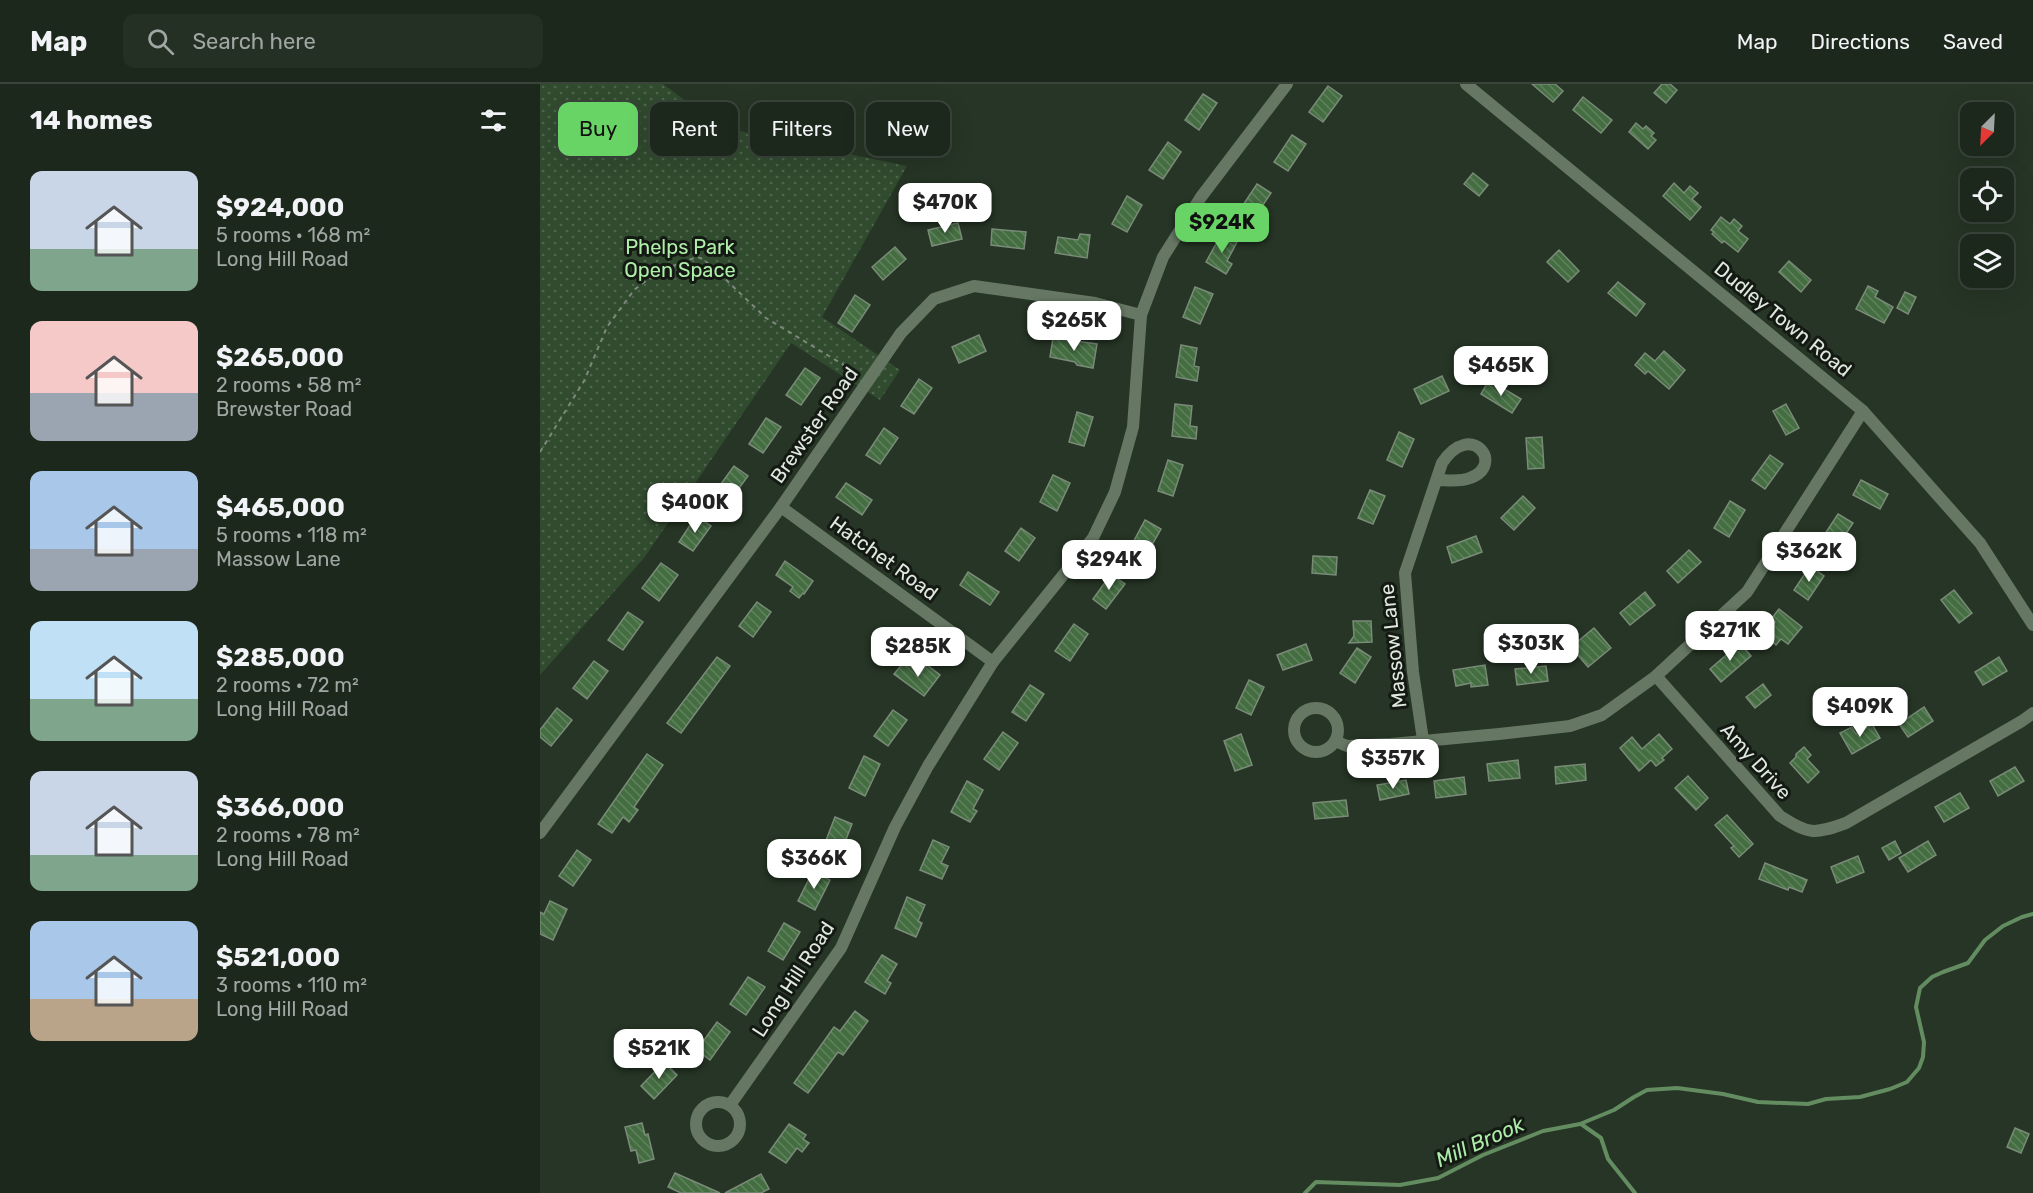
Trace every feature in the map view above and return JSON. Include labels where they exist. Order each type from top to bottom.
[{"type":"street","name":"Long Hill Road","points":[[730,1106],[841,948],[895,827],[928,766],[993,662],[1093,538],[1115,492],[1133,427],[1141,315],[1163,257],[1201,197],[1287,84]]},
{"type":"street","name":"Dudley Town Road","points":[[1466,84],[1863,411],[1980,543],[2033,625]]},
{"type":"street","name":"Brewster Road","points":[[540,833],[781,507],[901,333],[934,299],[974,286],[1095,303],[1141,315]]},
{"type":"street","points":[[1335,741],[1347,746],[1570,726],[1602,715],[1656,676],[1747,592],[1863,411]]},
{"type":"street","name":"Massow Lane","points":[[1423,740],[1413,672],[1405,573],[1437,480]]},
{"type":"street","name":"Hatchet Road","points":[[781,507],[993,662]]},
{"type":"street","name":"Amy Drive","points":[[1656,676],[1779,816],[1803,830],[1824,831],[1846,823],[2033,713]]},
{"type":"path","points":[[540,452],[584,381],[607,327],[633,290],[659,271],[697,257],[720,274],[766,318],[859,375]]},
{"type":"green space","name":"Phelps Park Open Space","points":[[540,84],[663,84],[687,102],[650,102],[650,156],[738,156],[738,130],[750,134],[750,156],[854,155],[907,166],[822,317],[900,370],[880,400],[791,343],[644,558],[540,675]]},
{"type":"building","points":[[1532,84],[1555,84],[1563,91],[1553,102]]},
{"type":"building","points":[[1662,84],[1670,84],[1677,90],[1666,103],[1654,93]]},
{"type":"building","points":[[1328,86],[1342,96],[1323,122],[1309,112]]},
{"type":"building","points":[[1203,94],[1217,103],[1199,130],[1185,120]]},
{"type":"building","points":[[1583,97],[1612,120],[1601,133],[1573,110]]},
{"type":"building","points":[[1636,123],[1643,129],[1646,126],[1654,133],[1651,136],[1656,140],[1648,149],[1629,132]]},
{"type":"building","points":[[1292,135],[1306,144],[1288,171],[1274,162]]},
{"type":"building","points":[[1168,142],[1181,152],[1163,179],[1149,170]]},
{"type":"building","points":[[1473,173],[1488,185],[1479,196],[1464,184]]},
{"type":"building","points":[[1674,183],[1684,193],[1690,186],[1698,193],[1692,199],[1701,207],[1690,220],[1663,196]]},
{"type":"building","points":[[1257,184],[1271,193],[1253,220],[1239,211]]},
{"type":"building","points":[[1127,196],[1142,205],[1127,232],[1112,224]]},
{"type":"building","points":[[1721,217],[1730,224],[1734,219],[1742,226],[1738,231],[1748,239],[1738,252],[1712,234],[1714,232],[1711,230]]},
{"type":"building","points":[[958,223],[962,239],[932,246],[928,230]]},
{"type":"building","points":[[992,229],[1026,232],[1024,249],[991,245]]},
{"type":"building","points":[[1222,233],[1237,242],[1227,261],[1232,264],[1226,274],[1206,262]]},
{"type":"building","points":[[1080,234],[1090,235],[1087,258],[1055,253],[1058,237],[1078,240]]},
{"type":"building","points":[[895,247],[906,259],[883,280],[872,267]]},
{"type":"building","points":[[1559,250],[1579,271],[1568,282],[1547,262]]},
{"type":"building","points":[[1789,261],[1811,280],[1801,292],[1779,272]]},
{"type":"building","points":[[1618,282],[1645,304],[1636,316],[1608,293]]},
{"type":"building","points":[[1868,286],[1878,291],[1875,297],[1893,307],[1884,323],[1856,309]]},
{"type":"building","points":[[1195,287],[1213,294],[1200,324],[1183,317]]},
{"type":"building","points":[[1905,292],[1916,297],[1908,314],[1897,308]]},
{"type":"building","points":[[855,295],[870,305],[852,332],[838,323]]},
{"type":"building","points":[[979,335],[986,351],[959,363],[952,347]]},
{"type":"building","points":[[1053,338],[1097,344],[1093,368],[1050,357]]},
{"type":"building","points":[[1181,345],[1197,348],[1194,366],[1199,367],[1197,381],[1176,377]]},
{"type":"building","points":[[1664,351],[1685,370],[1669,389],[1648,371],[1645,374],[1635,365],[1645,353],[1655,361]]},
{"type":"building","points":[[805,368],[820,378],[801,405],[786,395]]},
{"type":"building","points":[[1442,376],[1449,391],[1421,404],[1414,389]]},
{"type":"building","points":[[919,379],[932,388],[914,414],[901,406]]},
{"type":"building","points":[[1489,380],[1521,399],[1512,413],[1481,394]]},
{"type":"building","points":[[1175,404],[1192,406],[1190,426],[1197,427],[1196,439],[1172,436]]},
{"type":"building","points":[[1786,404],[1799,428],[1786,435],[1773,411]]},
{"type":"building","points":[[1077,412],[1093,417],[1084,446],[1069,442]]},
{"type":"building","points":[[766,418],[781,427],[763,453],[749,444]]},
{"type":"building","points":[[884,428],[898,438],[880,464],[866,455]]},
{"type":"building","points":[[1399,432],[1414,439],[1402,467],[1387,460]]},
{"type":"building","points":[[1542,437],[1544,468],[1528,469],[1526,438]]},
{"type":"building","points":[[1770,455],[1783,464],[1765,489],[1752,480]]},
{"type":"building","points":[[1168,460],[1183,465],[1173,496],[1158,491]]},
{"type":"building","points":[[734,466],[748,476],[729,502],[715,492]]},
{"type":"building","points":[[1053,475],[1070,483],[1057,511],[1040,502]]},
{"type":"building","points":[[1861,480],[1888,494],[1880,509],[1853,495]]},
{"type":"building","points":[[846,483],[872,500],[862,515],[836,497]]},
{"type":"building","points":[[1370,490],[1385,496],[1373,524],[1358,518]]},
{"type":"building","points":[[1523,496],[1535,508],[1514,530],[1501,518]]},
{"type":"building","points":[[1730,501],[1745,510],[1729,537],[1714,528]]},
{"type":"building","points":[[1838,514],[1853,523],[1836,549],[1821,540]]},
{"type":"building","points":[[696,516],[711,526],[693,551],[679,542]]},
{"type":"building","points":[[1145,520],[1161,529],[1145,557],[1130,548]]},
{"type":"building","points":[[1021,528],[1035,538],[1019,561],[1005,551]]},
{"type":"building","points":[[1476,536],[1482,552],[1452,563],[1447,547]]},
{"type":"building","points":[[1689,550],[1701,562],[1678,583],[1667,571]]},
{"type":"building","points":[[1313,556],[1337,557],[1336,575],[1312,573]]},
{"type":"building","points":[[785,561],[813,581],[799,598],[790,591],[793,587],[776,575]]},
{"type":"building","points":[[661,563],[678,575],[659,601],[642,588]]},
{"type":"building","points":[[1810,566],[1824,576],[1808,600],[1794,590]]},
{"type":"building","points":[[968,572],[999,592],[990,605],[960,585]]},
{"type":"building","points":[[1111,574],[1125,584],[1106,609],[1093,599]]},
{"type":"building","points":[[1954,590],[1972,613],[1959,623],[1941,600]]},
{"type":"building","points":[[1645,592],[1655,605],[1630,625],[1620,613]]},
{"type":"building","points":[[757,602],[771,612],[753,637],[739,626]]},
{"type":"building","points":[[1779,609],[1802,627],[1788,644],[1781,639],[1776,645],[1764,635],[1775,622],[1771,619]]},
{"type":"building","points":[[628,612],[643,622],[623,650],[608,640]]},
{"type":"building","points":[[1353,621],[1371,621],[1372,642],[1349,643],[1354,636]]},
{"type":"building","points":[[1074,624],[1088,634],[1070,661],[1055,651]]},
{"type":"building","points":[[1594,628],[1611,648],[1588,667],[1571,647]]},
{"type":"building","points":[[1740,643],[1751,656],[1721,682],[1710,669]]},
{"type":"building","points":[[1306,644],[1312,660],[1283,670],[1277,655]]},
{"type":"building","points":[[1357,648],[1371,657],[1355,683],[1340,673]]},
{"type":"building","points":[[717,657],[730,666],[681,733],[667,723]]},
{"type":"building","points":[[1999,657],[2007,671],[1983,685],[1975,672]]},
{"type":"building","points":[[594,661],[608,671],[587,699],[573,688]]},
{"type":"building","points":[[904,662],[920,674],[927,665],[940,675],[924,696],[894,674]]},
{"type":"building","points":[[1485,665],[1488,685],[1471,687],[1471,683],[1456,686],[1453,670]]},
{"type":"building","points":[[1546,666],[1548,681],[1517,685],[1515,669]]},
{"type":"building","points":[[1249,680],[1264,687],[1251,715],[1236,708]]},
{"type":"building","points":[[1763,684],[1771,695],[1755,708],[1746,697]]},
{"type":"building","points":[[1030,685],[1044,694],[1026,721],[1012,712]]},
{"type":"building","points":[[1924,707],[1933,721],[1908,737],[1899,724]]},
{"type":"building","points":[[557,708],[572,720],[551,746],[540,737],[540,730]]},
{"type":"building","points":[[893,710],[907,720],[888,746],[874,736]]},
{"type":"building","points":[[1872,724],[1880,738],[1852,754],[1840,733],[1852,727],[1856,734]]},
{"type":"building","points":[[1003,732],[1018,743],[999,770],[984,759]]},
{"type":"building","points":[[1241,734],[1252,765],[1235,771],[1224,741]]},
{"type":"building","points":[[1659,734],[1672,749],[1656,766],[1651,760],[1639,771],[1620,748],[1632,737],[1642,749]]},
{"type":"building","points":[[1804,747],[1811,755],[1807,759],[1819,772],[1808,783],[1790,763]]},
{"type":"building","points":[[647,754],[663,765],[634,807],[638,810],[629,822],[623,817],[612,833],[598,824]]},
{"type":"building","points":[[864,756],[880,764],[865,796],[849,788]]},
{"type":"building","points":[[1518,760],[1520,778],[1489,781],[1487,764]]},
{"type":"building","points":[[1585,764],[1586,780],[1556,784],[1555,767]]},
{"type":"building","points":[[2015,767],[2024,781],[1998,796],[1990,781]]},
{"type":"building","points":[[1688,776],[1708,798],[1696,810],[1675,788]]},
{"type":"building","points":[[1464,777],[1466,794],[1436,798],[1434,781]]},
{"type":"building","points":[[1406,780],[1409,794],[1380,800],[1377,785]]},
{"type":"building","points":[[967,781],[983,790],[973,809],[977,811],[970,822],[951,812]]},
{"type":"building","points":[[1960,793],[1969,808],[1944,822],[1935,807]]},
{"type":"building","points":[[1346,800],[1348,816],[1315,819],[1313,803]]},
{"type":"building","points":[[1727,815],[1753,844],[1739,857],[1731,848],[1734,846],[1715,825]]},
{"type":"building","points":[[835,817],[852,824],[840,855],[823,848]]},
{"type":"building","points":[[933,840],[949,847],[941,863],[948,866],[942,879],[920,870]]},
{"type":"building","points":[[1895,841],[1901,853],[1889,860],[1882,848]]},
{"type":"building","points":[[1928,841],[1936,855],[1908,872],[1899,858]]},
{"type":"building","points":[[577,850],[591,860],[573,886],[559,876]]},
{"type":"building","points":[[1858,856],[1864,872],[1837,883],[1831,867]]},
{"type":"building","points":[[1765,863],[1807,880],[1802,892],[1789,887],[1788,890],[1759,879]]},
{"type":"building","points":[[813,871],[830,880],[815,910],[798,901]]},
{"type":"building","points":[[907,897],[925,905],[918,921],[922,923],[916,937],[895,928]]},
{"type":"building","points":[[550,901],[567,909],[553,940],[540,934],[540,912],[544,914]]},
{"type":"building","points":[[784,923],[800,932],[783,960],[768,951]]},
{"type":"building","points":[[882,955],[897,964],[887,981],[891,983],[885,994],[865,982]]},
{"type":"building","points":[[748,977],[765,987],[746,1015],[730,1004]]},
{"type":"building","points":[[855,1011],[868,1021],[843,1055],[838,1052],[808,1093],[794,1083],[834,1027],[840,1031]]},
{"type":"building","points":[[717,1022],[730,1032],[710,1060],[697,1050]]},
{"type":"building","points":[[664,1062],[677,1075],[654,1099],[641,1086]]},
{"type":"building","points":[[642,1123],[645,1135],[648,1134],[654,1159],[639,1163],[636,1150],[631,1151],[625,1127]]},
{"type":"building","points":[[789,1124],[806,1135],[803,1139],[809,1143],[802,1152],[797,1148],[786,1163],[769,1152]]},
{"type":"building","points":[[2015,1128],[2029,1134],[2021,1153],[2007,1147]]},
{"type":"building","points":[[675,1173],[720,1193],[681,1193],[668,1187]]},
{"type":"building","points":[[761,1174],[769,1189],[761,1193],[725,1193]]},
{"type":"waterway","points":[[1305,1193],[1316,1182],[1400,1185],[1438,1178],[1483,1155],[1543,1131],[1580,1124],[1614,1110],[1647,1090],[1677,1088],[1723,1094],[1758,1102],[1808,1104],[1826,1099],[1860,1097],[1890,1089],[1907,1082],[1919,1068],[1923,1057],[1924,1042],[1916,1007],[1920,988],[1932,977],[1968,963],[1985,940],[2003,926],[2033,914]]},
{"type":"waterway","name":"Mill Brook","points":[[1581,1124],[1601,1138],[1608,1159],[1635,1193]]}]
